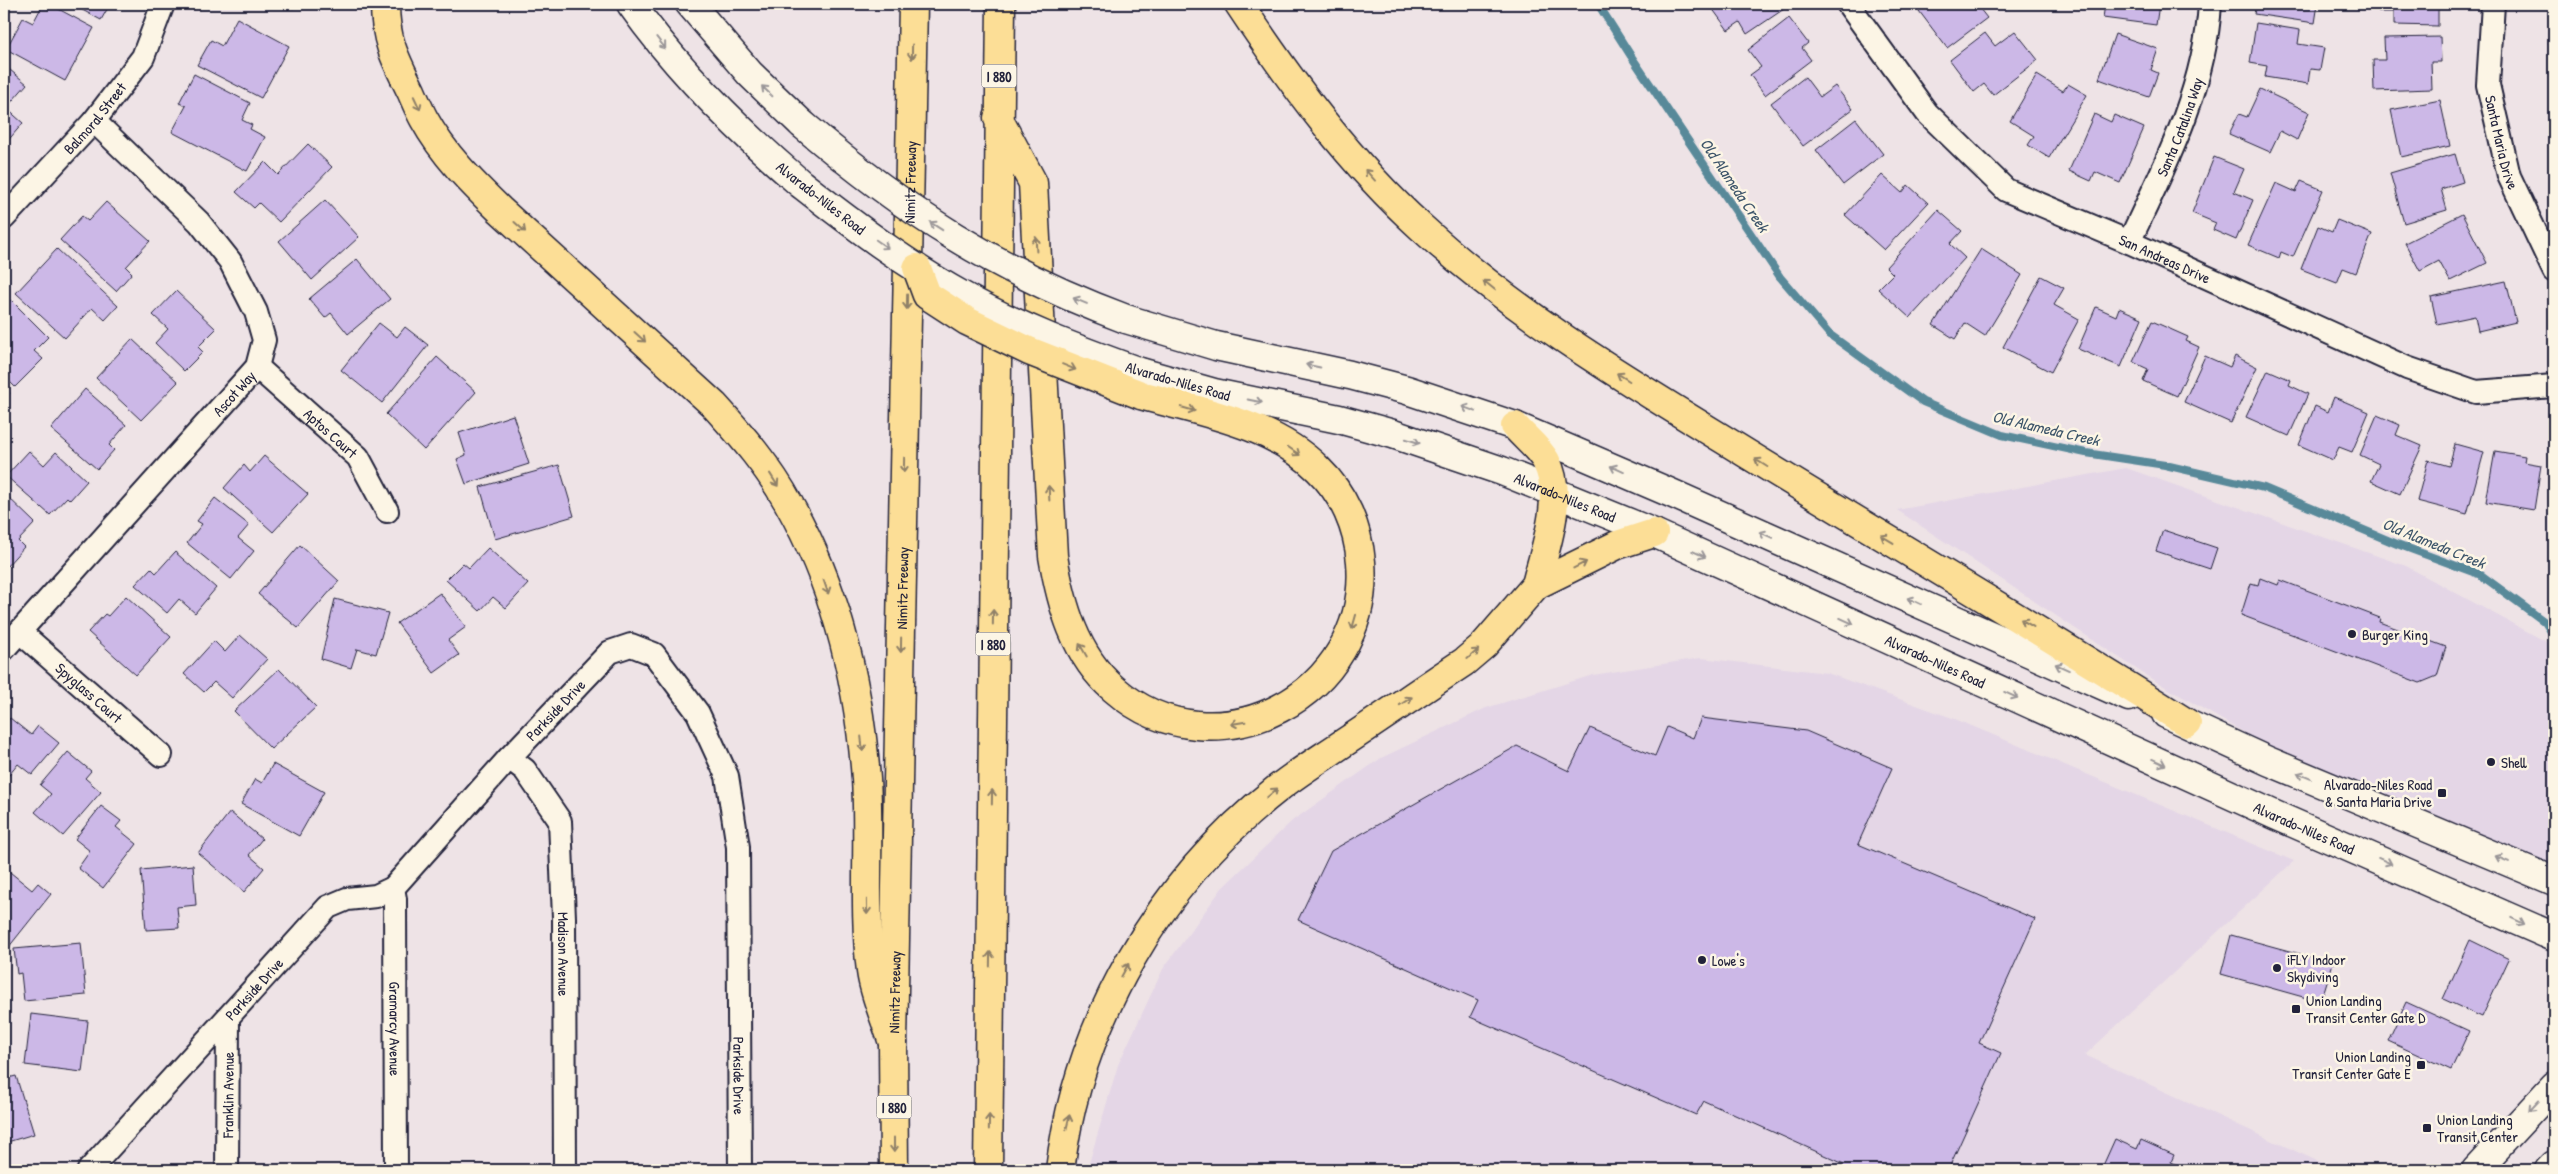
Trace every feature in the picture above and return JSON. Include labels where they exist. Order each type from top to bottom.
[{"type":"highway","points":[[385,4],[385,24],[394,60],[424,120],[443,148],[470,181],[714,405],[746,440],[790,504],[823,578],[848,658],[856,697],[866,780],[868,918],[871,973],[893,1043]]},
{"type":"highway","points":[[394,60],[393,32],[399,4]]},
{"type":"highway","name":"Nimitz Freeway","points":[[894,1170],[893,1043],[913,4]]},
{"type":"highway","name":"I 880","points":[[984,4],[999,34]]},
{"type":"highway","name":"I 880","points":[[988,1170],[998,118],[1001,4]]},
{"type":"highway","points":[[1239,4],[1304,96],[1380,186],[1420,226],[1505,298],[1601,364],[2187,723]]},
{"type":"highway","points":[[917,268],[927,295],[967,321],[1029,350],[1140,384],[1252,427],[1285,445],[1318,468],[1337,491],[1351,518],[1359,546],[1362,574],[1360,604],[1352,631],[1340,654],[1323,677],[1301,697],[1276,712],[1249,721],[1220,726],[1191,725],[1162,718],[1136,706],[1113,689],[1092,666],[1066,614],[1053,556],[1033,183],[998,118]]},
{"type":"highway","points":[[1515,426],[1546,460],[1555,492],[1551,522],[1536,585]]},
{"type":"highway","points":[[1060,1170],[1076,1090],[1105,1012],[1142,939],[1189,875],[1236,826],[1277,789],[1464,662],[1484,645],[1536,585],[1617,545],[1654,533]]},
{"type":"main road","name":"Alvarado-Niles Road","points":[[631,4],[670,55],[715,105],[801,184],[853,224],[917,268]]},
{"type":"main road","points":[[690,4],[750,74],[802,124],[855,169],[965,245],[1023,276],[1084,303],[1140,324],[1216,346],[1388,385],[1461,406],[1515,426],[1680,497],[2268,761],[2552,879]]},
{"type":"main road","name":"Alvarado-Niles Road","points":[[1140,384],[1214,393],[1339,419],[1393,434],[1555,492],[1654,533],[2266,811],[2554,937]]},
{"type":"main road","points":[[2476,1170],[2554,1086]]},
{"type":"main road","points":[[2549,1170],[2554,1165]]},
{"type":"street","name":"Balmoral Street","points":[[4,218],[94,121],[143,57],[163,4]]},
{"type":"street","name":"San Andreas Drive","points":[[1849,4],[1927,113],[2006,190],[2129,242],[2407,368],[2476,392],[2554,386]]},
{"type":"street","name":"Santa Catalina Way","points":[[2129,242],[2182,126],[2202,64],[2210,4]]},
{"type":"street","name":"Santa Maria Drive","points":[[2493,4],[2488,85],[2508,176],[2554,269]]},
{"type":"street","name":"Ascot Way","points":[[4,649],[257,367],[264,340],[256,312],[230,261],[200,222],[94,121]]},
{"type":"street","name":"Aptos Court","points":[[257,367],[358,457],[387,511]]},
{"type":"street","name":"Spyglass Court","points":[[20,632],[161,754]]},
{"type":"street","name":"Parkside Drive","points":[[89,1170],[228,1020],[328,907],[346,898],[376,896],[393,888],[509,758],[610,652],[632,645],[654,654],[698,713],[727,776],[738,847],[740,1170]]},
{"type":"street","name":"Madison Avenue","points":[[509,758],[525,770],[560,821],[564,918],[565,1170]]},
{"type":"street","name":"Gramarcy Avenue","points":[[393,888],[395,899],[396,1170]]},
{"type":"street","name":"Franklin Avenue","points":[[226,1170],[228,1020]]},
{"type":"shaded area","points":[[2126,468],[2406,566],[2554,646],[2554,878],[2257,740],[2150,678],[1897,510]]},
{"type":"shaded area","points":[[1701,658],[1827,673],[1955,719],[2294,861],[2085,1055],[2337,1170],[1087,1170],[1118,1065],[1163,969],[1222,888],[1292,821],[1381,758],[1486,708],[1593,675]]},
{"type":"building","points":[[43,4],[49,4],[94,28],[65,81],[6,49],[23,18],[33,23]]},
{"type":"building","points":[[71,4],[110,4],[101,20]]},
{"type":"building","points":[[263,4],[295,4],[294,8]]},
{"type":"building","points":[[1709,4],[1780,4],[1784,9],[1747,34],[1740,22],[1728,30]]},
{"type":"building","points":[[1929,4],[1976,4],[1987,18],[1947,48],[1919,11]]},
{"type":"building","points":[[2105,4],[2159,4],[2156,25],[2103,18]]},
{"type":"building","points":[[2256,4],[2318,4],[2315,23],[2254,14]]},
{"type":"building","points":[[2379,4],[2438,4],[2438,26],[2394,25],[2394,12],[2379,12]]},
{"type":"building","points":[[2553,4],[2554,45],[2549,45]]},
{"type":"building","points":[[237,18],[289,46],[261,98],[197,65],[211,40],[222,46]]},
{"type":"building","points":[[1789,18],[1808,43],[1802,48],[1811,60],[1765,95],[1750,75],[1761,67],[1748,50]]},
{"type":"building","points":[[2256,23],[2300,30],[2298,44],[2324,48],[2320,70],[2310,69],[2308,84],[2265,77],[2267,66],[2250,63]]},
{"type":"building","points":[[2015,31],[2038,60],[1993,95],[1984,84],[1974,92],[1950,60],[1985,33],[1995,46]]},
{"type":"building","points":[[2115,34],[2158,49],[2151,70],[2158,73],[2149,97],[2099,79]]},
{"type":"building","points":[[2440,37],[2441,62],[2431,62],[2432,89],[2374,91],[2373,60],[2385,60],[2384,38]]},
{"type":"building","points":[[2552,61],[2554,61],[2554,89],[2551,89]]},
{"type":"building","points":[[4,65],[27,84],[6,108],[23,123],[5,144]]},
{"type":"building","points":[[194,74],[250,103],[242,120],[252,125],[250,129],[265,137],[247,171],[172,132],[186,106],[179,103]]},
{"type":"building","points":[[2037,75],[2063,91],[2068,84],[2087,95],[2049,158],[2028,145],[2034,136],[2010,121]]},
{"type":"building","points":[[1805,77],[1820,97],[1835,86],[1853,109],[1803,146],[1771,103]]},
{"type":"building","points":[[2260,89],[2309,112],[2297,140],[2280,131],[2270,152],[2229,134],[2239,114],[2247,117]]},
{"type":"building","points":[[2440,100],[2450,146],[2401,157],[2391,110]]},
{"type":"building","points":[[2094,114],[2111,122],[2114,115],[2144,128],[2120,183],[2095,172],[2091,181],[2069,171]]},
{"type":"building","points":[[1856,119],[1883,154],[1843,185],[1816,150]]},
{"type":"building","points":[[308,144],[332,167],[279,222],[259,203],[254,208],[236,192],[265,162],[278,175]]},
{"type":"building","points":[[2455,154],[2463,182],[2441,189],[2447,210],[2404,223],[2390,173]]},
{"type":"building","points":[[2214,157],[2244,169],[2234,192],[2253,200],[2236,240],[2213,230],[2216,223],[2192,213]]},
{"type":"building","points":[[1882,175],[1902,193],[1908,185],[1928,203],[1884,250],[1845,215]]},
{"type":"building","points":[[2301,181],[2323,190],[2293,257],[2281,252],[2279,258],[2248,245],[2276,183],[2296,192]]},
{"type":"building","points":[[325,200],[359,237],[312,280],[279,241]]},
{"type":"building","points":[[106,202],[150,241],[126,267],[132,273],[116,291],[60,240],[82,216],[88,221]]},
{"type":"building","points":[[1938,210],[1962,231],[1950,244],[1965,258],[1910,318],[1878,289],[1893,274],[1886,267]]},
{"type":"building","points":[[2462,214],[2487,263],[2450,281],[2439,261],[2420,271],[2405,243]]},
{"type":"building","points":[[2337,220],[2372,234],[2356,273],[2343,268],[2337,283],[2301,269],[2318,226],[2332,232]]},
{"type":"building","points":[[57,249],[118,306],[105,320],[92,308],[65,338],[16,293]]},
{"type":"building","points":[[1981,249],[2022,275],[1985,336],[1965,323],[1955,339],[1933,325]]},
{"type":"building","points":[[357,259],[390,299],[348,334],[331,313],[325,318],[309,299]]},
{"type":"building","points":[[2041,276],[2064,288],[2054,305],[2079,319],[2051,372],[2003,347]]},
{"type":"building","points":[[2506,281],[2516,322],[2478,331],[2475,316],[2437,324],[2431,297]]},
{"type":"building","points":[[176,291],[216,329],[198,347],[203,352],[184,371],[155,343],[168,329],[153,315]]},
{"type":"building","points":[[11,300],[48,337],[34,351],[43,359],[15,387],[4,376],[4,307]]},
{"type":"building","points":[[2096,307],[2116,316],[2119,308],[2142,318],[2121,367],[2078,349]]},
{"type":"building","points":[[2152,321],[2188,337],[2186,341],[2199,347],[2177,396],[2143,381],[2148,369],[2133,362]]},
{"type":"building","points":[[379,323],[397,337],[405,327],[428,345],[382,403],[341,370]]},
{"type":"building","points":[[132,339],[178,382],[141,420],[96,378]]},
{"type":"building","points":[[2205,356],[2230,367],[2235,356],[2257,367],[2231,423],[2184,402]]},
{"type":"building","points":[[437,357],[476,392],[424,450],[386,414]]},
{"type":"building","points":[[2268,370],[2291,380],[2289,385],[2308,394],[2289,436],[2246,417]]},
{"type":"building","points":[[4,388],[10,393],[4,400]]},
{"type":"building","points":[[85,389],[126,425],[109,445],[114,450],[97,469],[51,429]]},
{"type":"building","points":[[2334,397],[2369,412],[2352,452],[2339,447],[2333,460],[2299,445],[2315,406],[2328,412]]},
{"type":"building","points":[[513,415],[529,464],[466,484],[457,459],[466,455],[459,433]]},
{"type":"building","points":[[2377,415],[2400,425],[2396,435],[2422,446],[2400,494],[2371,481],[2379,464],[2360,455]]},
{"type":"building","points":[[2455,444],[2484,452],[2467,514],[2417,501],[2428,460],[2449,466]]},
{"type":"building","points":[[29,451],[44,465],[56,452],[87,481],[70,500],[67,497],[50,515],[6,476]]},
{"type":"building","points":[[2495,451],[2525,456],[2524,462],[2541,465],[2534,510],[2486,502]]},
{"type":"building","points":[[2553,452],[2554,497],[2552,497]]},
{"type":"building","points":[[264,456],[308,494],[273,532],[224,488],[244,465],[250,472]]},
{"type":"building","points":[[559,465],[574,516],[495,539],[480,487]]},
{"type":"building","points":[[4,493],[35,523],[18,541],[24,547],[6,567],[4,564]]},
{"type":"building","points":[[215,498],[249,525],[238,538],[254,551],[231,579],[187,543],[202,524],[197,521]]},
{"type":"building","points":[[2163,530],[2217,548],[2210,569],[2156,551]]},
{"type":"building","points":[[300,545],[339,581],[298,628],[258,594]]},
{"type":"building","points":[[488,548],[528,584],[506,608],[493,597],[480,611],[446,580],[463,563],[469,568]]},
{"type":"building","points":[[175,552],[216,588],[195,613],[179,599],[167,613],[135,585],[151,568],[156,573]]},
{"type":"building","name":"Burger King","points":[[2260,578],[2278,585],[2280,580],[2380,618],[2379,622],[2446,647],[2437,676],[2420,683],[2241,615],[2251,583],[2258,585]]},
{"type":"building","points":[[440,593],[466,627],[448,640],[459,655],[434,673],[397,623]]},
{"type":"building","points":[[126,596],[171,637],[136,675],[88,632],[105,614],[108,616]]},
{"type":"building","points":[[335,599],[388,613],[376,654],[357,649],[351,668],[321,659]]},
{"type":"building","points":[[240,635],[267,659],[232,698],[214,682],[204,692],[184,674],[214,641],[225,652]]},
{"type":"building","points":[[279,669],[316,707],[271,749],[234,711]]},
{"type":"building","points":[[10,718],[31,735],[38,726],[59,743],[32,775],[18,764],[5,780],[4,727]]},
{"type":"building","name":"Lowe's","points":[[1701,718],[1806,731],[1892,768],[1858,844],[2035,919],[1979,1043],[2001,1053],[1948,1170],[1841,1170],[1844,1164],[1704,1101],[1696,1115],[1470,1017],[1478,1000],[1298,920],[1331,851],[1517,746],[1569,771],[1590,728],[1655,756],[1667,727],[1693,738]]},
{"type":"building","points":[[68,752],[91,771],[85,778],[101,792],[63,836],[35,812],[51,794],[40,785]]},
{"type":"building","points":[[273,764],[324,792],[299,836],[241,804],[255,779],[262,783]]},
{"type":"building","points":[[101,806],[121,821],[116,827],[137,844],[103,888],[78,868],[90,851],[75,839]]},
{"type":"building","points":[[230,812],[262,839],[249,855],[264,868],[244,892],[198,853]]},
{"type":"building","points":[[193,865],[196,905],[177,907],[179,928],[146,930],[141,870]]},
{"type":"building","points":[[5,868],[32,890],[38,883],[51,894],[4,953]]},
{"type":"building","name":"iFLY Indoor Skydiving","points":[[2231,935],[2333,963],[2321,1002],[2221,974]]},
{"type":"building","points":[[2470,940],[2509,959],[2482,1017],[2443,999]]},
{"type":"building","points":[[81,943],[86,995],[24,1001],[21,973],[17,974],[14,949]]},
{"type":"building","points":[[2406,1002],[2469,1031],[2451,1070],[2388,1041]]},
{"type":"building","points":[[31,1014],[88,1021],[82,1072],[25,1065]]},
{"type":"building","points":[[16,1076],[34,1134],[4,1143],[4,1079]]},
{"type":"building","points":[[2115,1139],[2137,1149],[2141,1140],[2174,1155],[2171,1162],[2178,1165],[2175,1170],[2101,1170]]},
{"type":"waterway","name":"Old Alameda Creek","points":[[1598,4],[1780,277],[1829,334],[1923,402],[2002,435],[2086,453],[2165,465],[2264,488],[2397,544],[2481,575],[2545,622],[2554,636]]},
{"type":"place","name":"Burger King","points":[[2352,634]]},
{"type":"place","name":"Shell","points":[[2491,762]]},
{"type":"place","name":"Alvarado-Niles Road & Santa Maria Drive","points":[[2442,793]]},
{"type":"place","name":"Lowe's","points":[[1702,960]]},
{"type":"place","name":"iFLY Indoor Skydiving","points":[[2277,968]]},
{"type":"place","name":"Union Landing Transit Center Gate D","points":[[2296,1009]]},
{"type":"place","name":"Union Landing Transit Center Gate E","points":[[2421,1065]]},
{"type":"place","name":"Union Landing Transit Center","points":[[2427,1128]]}]
